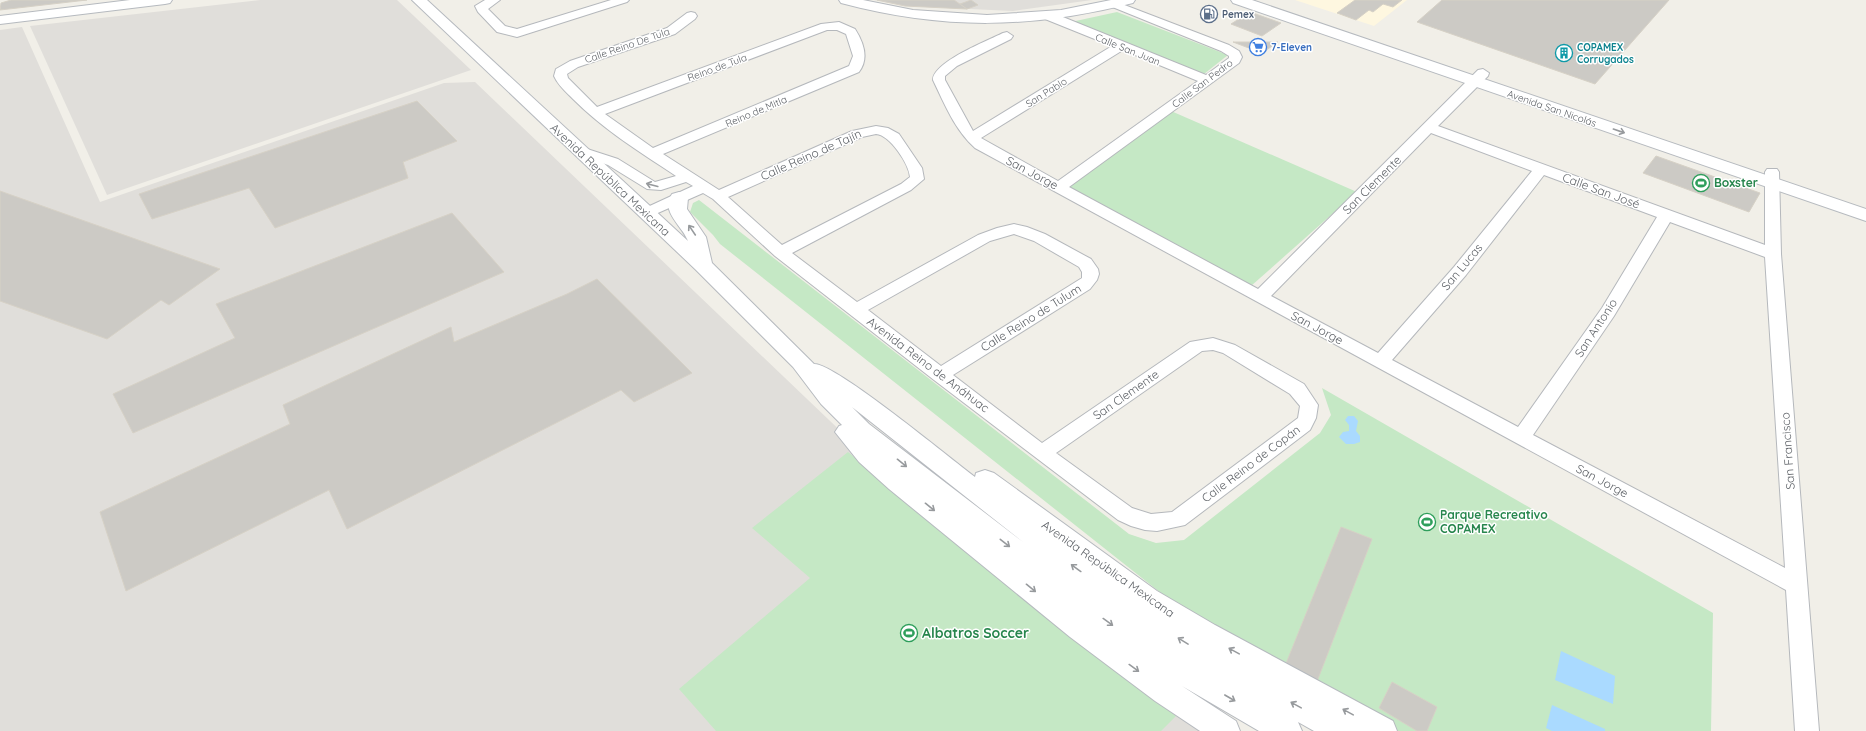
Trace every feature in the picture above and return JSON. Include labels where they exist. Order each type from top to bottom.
[{"type":"street","points":[[0,20],[165,0]]},
{"type":"street","name":"Avenida República Mexicana","points":[[419,0],[548,123],[581,151],[702,265],[801,362],[1004,543],[1126,635],[1179,669],[1287,731]]},
{"type":"street","points":[[494,0],[481,6],[482,10],[501,29],[517,34],[623,0]]},
{"type":"street","points":[[846,0],[878,8],[926,15],[1001,18],[1049,16],[1121,2]]},
{"type":"street","name":"Avenida San Nicolás","points":[[1238,0],[1479,77]]},
{"type":"street","name":"Avenida San Nicolás","points":[[1270,0],[1479,77],[1772,178],[1866,215]]},
{"type":"street","name":"Calle San Pedro","points":[[1058,187],[1235,60],[1235,54],[1225,48],[1121,2]]},
{"type":"street","name":"Calle Reino De Tula","points":[[561,72],[574,64],[671,31],[691,16]]},
{"type":"street","name":"Calle San Juan","points":[[1049,16],[1208,80]]},
{"type":"street","name":"Reino de Mitla","points":[[653,153],[847,73],[858,66],[860,58],[851,32],[839,26]]},
{"type":"street","name":"Reino de Tula","points":[[595,113],[817,30],[839,26]]},
{"type":"street","name":"San Jorge","points":[[1007,36],[953,63],[939,75],[939,80],[971,138],[997,154],[1380,362],[1797,585]]},
{"type":"street","name":"San Pablo","points":[[971,138],[1121,46]]},
{"type":"street","name":"Avenida Reino de Anáhuac","points":[[561,72],[560,76],[562,80],[595,113],[623,135],[718,196],[781,252],[1042,453],[1124,514],[1138,521],[1162,524]]},
{"type":"street","name":"San Clemente","points":[[1260,297],[1479,77]]},
{"type":"street","name":"Calle San José","points":[[1429,128],[1773,254]]},
{"type":"street","name":"Calle Reino de Tajín","points":[[718,196],[857,134],[875,130],[889,132],[895,136],[916,170],[916,179],[906,187],[781,252]]},
{"type":"street","points":[[581,151],[613,162],[627,169],[652,186],[661,186],[689,176]]},
{"type":"street","name":"San Lucas","points":[[1380,362],[1460,271],[1541,169]]},
{"type":"street","name":"Avenida San Nicolás","points":[[1772,178],[1866,204]]},
{"type":"street","name":"San Francisco","points":[[1772,178],[1773,254],[1780,333],[1807,731]]},
{"type":"street","points":[[646,213],[704,187]]},
{"type":"street","points":[[679,198],[677,204],[678,213],[696,236],[702,265]]},
{"type":"street","name":"San Antonio","points":[[1521,438],[1603,318],[1666,216]]},
{"type":"street","name":"Calle Reino de Tulum","points":[[856,310],[984,238],[1014,229],[1028,232],[1085,263],[1090,268],[1090,280],[1084,285],[940,374]]},
{"type":"street","name":"San Clemente","points":[[1042,453],[1196,346],[1212,343]]},
{"type":"street","name":"Calle Reino de Copán","points":[[1162,524],[1178,519],[1303,425],[1307,418],[1308,405],[1297,389],[1229,349],[1212,343]]},
{"type":"street","name":"Avenida República Mexicana","points":[[837,394],[843,427],[852,438],[898,482],[1085,632],[1165,691],[1225,731]]},
{"type":"street","name":"Avenida República Mexicana","points":[[837,394],[881,406],[900,418],[1153,603],[1228,648],[1382,731]]},
{"type":"street","name":"Avenida República Mexicana","points":[[871,425],[1037,539],[1140,614],[1198,651],[1343,731]]},
{"type":"shaded area","points":[[260,0],[397,0],[471,70],[107,195],[30,26]]},
{"type":"shaded area","points":[[874,0],[1092,0],[1013,11],[905,6]]},
{"type":"shaded area","points":[[1295,0],[1407,0],[1374,26]]},
{"type":"shaded area","points":[[22,27],[100,202],[444,83],[475,82],[873,462],[1212,731],[0,731],[0,30]]},
{"type":"green space","points":[[1117,12],[1228,55],[1204,74],[1071,22]]},
{"type":"green space","points":[[1171,111],[1357,192],[1251,286],[1067,188]]},
{"type":"green space","name":"Parque Recreativo COPAMEX","points":[[699,200],[1129,534],[1156,543],[1184,540],[1320,433],[1331,415],[1322,388],[1713,613],[1711,731],[1398,731],[1199,616],[1195,620],[720,244],[690,212],[693,203]]},
{"type":"green space","name":"Albatros Soccer","points":[[848,452],[1176,716],[1161,731],[716,731],[679,689],[810,578],[752,528]]},
{"type":"water","points":[[1348,416],[1354,416],[1358,421],[1356,431],[1360,436],[1360,442],[1354,444],[1346,444],[1339,437],[1343,432],[1349,431],[1349,425],[1345,420]]},
{"type":"water","points":[[1561,651],[1615,676],[1613,704],[1555,680]]},
{"type":"water","points":[[1552,705],[1605,729],[1605,731],[1552,731],[1546,728]]},
{"type":"building","points":[[11,0],[87,0],[0,10],[1,3]]},
{"type":"building","points":[[877,0],[954,0],[967,9],[905,6]]},
{"type":"building","points":[[971,0],[978,5],[967,9],[960,4]]},
{"type":"building","points":[[1355,0],[1402,0],[1393,7],[1383,4],[1373,12],[1369,10],[1356,20],[1337,13]]},
{"type":"building","name":"COPAMEX Corrugados","points":[[1442,0],[1669,0],[1595,84],[1417,22]]},
{"type":"building","points":[[1250,12],[1281,23],[1262,36],[1231,24]]},
{"type":"building","name":"7-Eleven","points":[[1233,42],[1278,42],[1262,53]]},
{"type":"building","points":[[417,101],[457,141],[403,162],[408,178],[275,228],[249,188],[152,219],[139,194]]},
{"type":"building","name":"Boxster","points":[[1656,156],[1760,193],[1749,212],[1643,173]]},
{"type":"building","points":[[0,191],[220,269],[169,305],[161,300],[107,339],[0,301]]},
{"type":"building","points":[[452,213],[504,272],[133,433],[113,394],[235,338],[216,304]]},
{"type":"building","points":[[597,279],[692,373],[634,402],[621,390],[347,529],[329,490],[126,591],[100,512],[290,424],[283,405],[451,327],[454,342],[567,294]]},
{"type":"building","points":[[1341,527],[1372,539],[1316,684],[1285,666]]},
{"type":"building","points":[[1392,682],[1437,707],[1427,731],[1417,731],[1379,708]]},
{"type":"place","name":"Pemex","points":[[1209,14]]},
{"type":"place","name":"7-Eleven","points":[[1258,47]]},
{"type":"place","name":"COPAMEX Corrugados","points":[[1564,53]]},
{"type":"place","name":"Boxster","points":[[1701,183]]},
{"type":"place","name":"Parque Recreativo COPAMEX","points":[[1427,522]]},
{"type":"place","name":"Albatros Soccer","points":[[909,633]]}]
